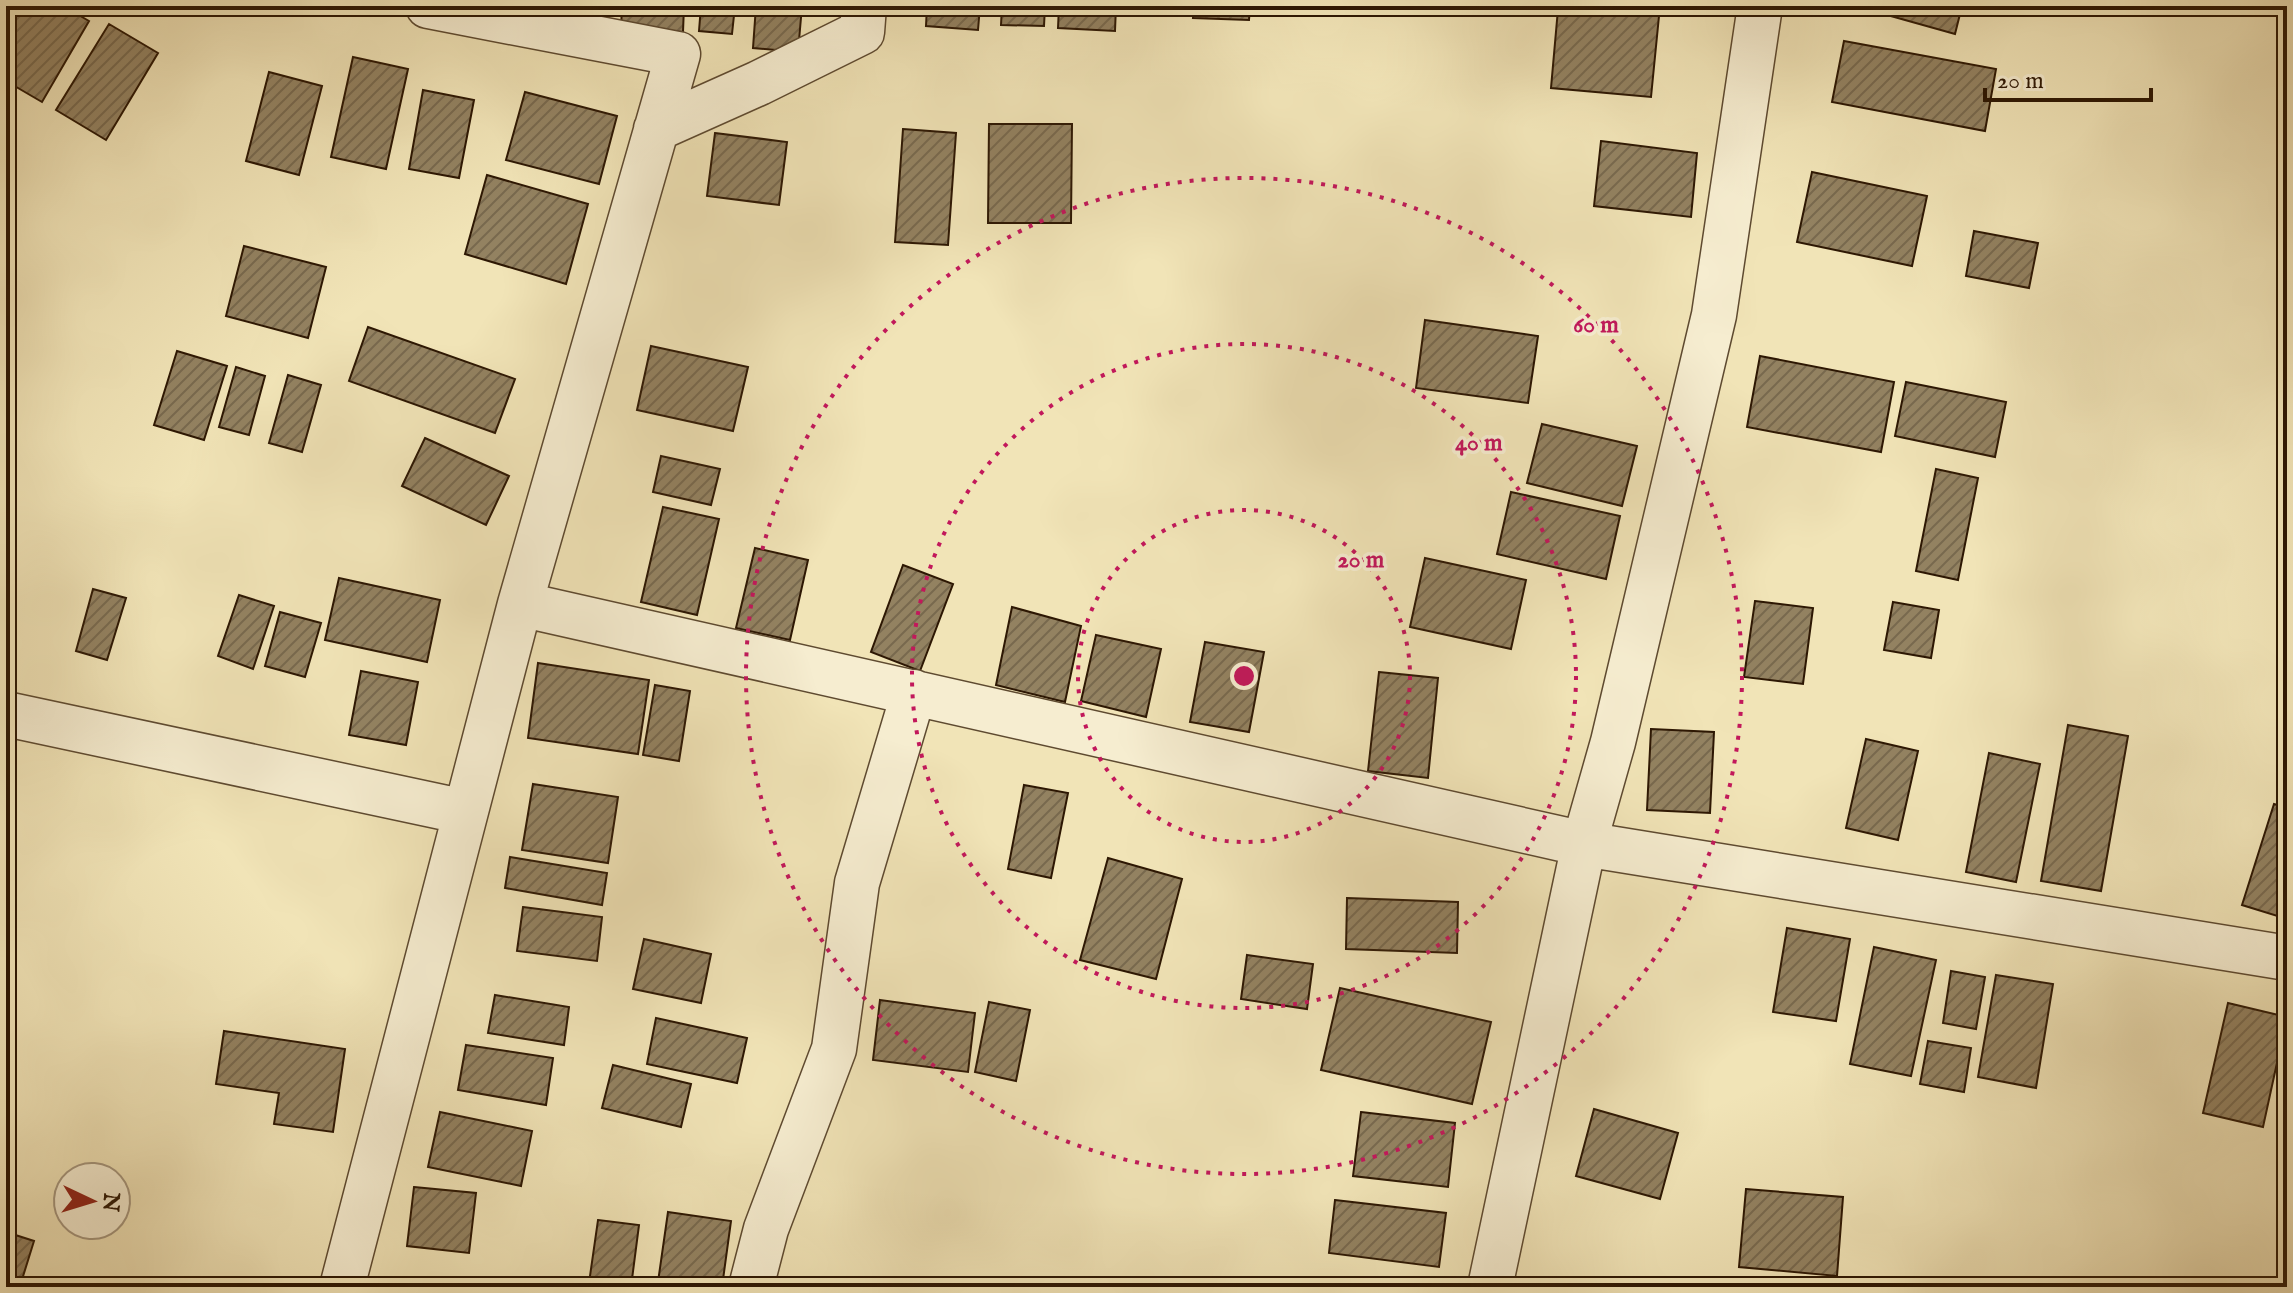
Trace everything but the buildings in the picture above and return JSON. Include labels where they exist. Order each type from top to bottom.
[{"type":"street","points":[[342,1287],[520,604],[678,54],[428,6]]},
{"type":"street","points":[[656,129],[862,32],[864,6]]},
{"type":"street","points":[[1490,1287],[1584,844],[1613,742],[1714,315],[1760,6]]},
{"type":"street","points":[[520,604],[1584,844],[2287,958]]},
{"type":"street","points":[[751,1287],[766,1229],[834,1049],[857,883],[914,692]]},
{"type":"street","points":[[6,714],[465,812]]}]
